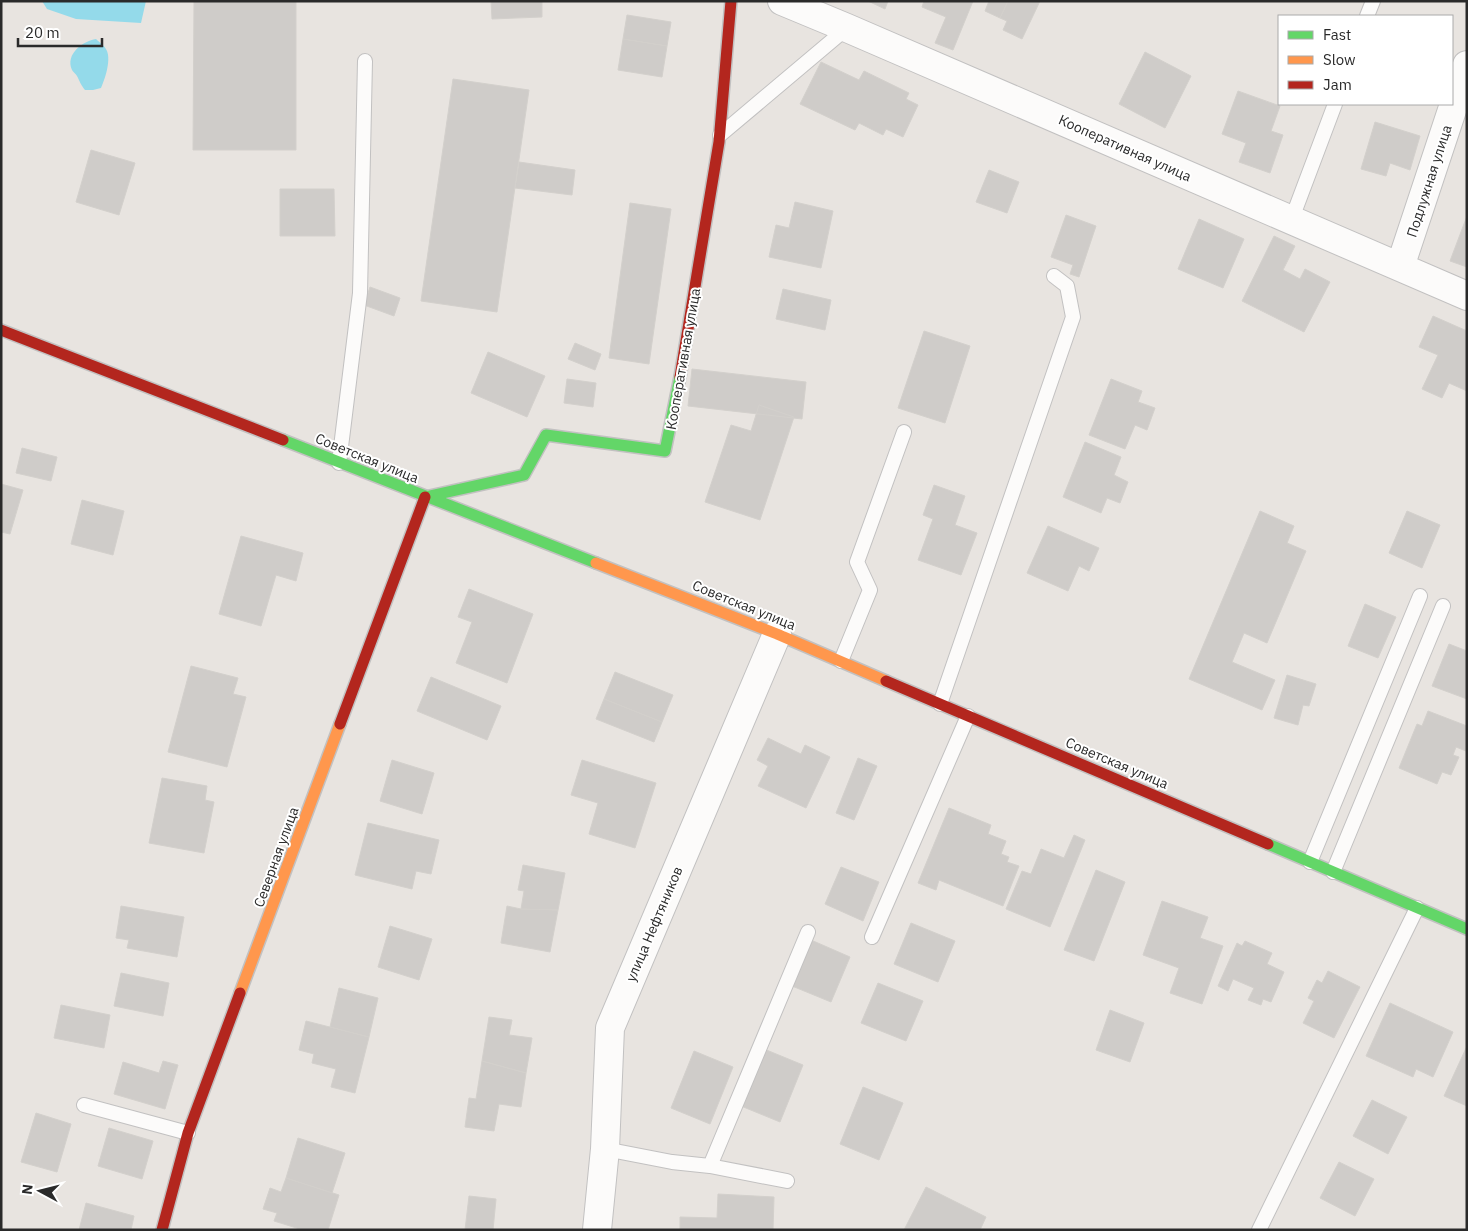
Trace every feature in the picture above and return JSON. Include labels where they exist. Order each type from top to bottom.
[{"type":"street","name":"Кооперативная улица","points":[[425,497],[524,475],[546,436],[665,451],[685,353],[720,135],[731,1]]},
{"type":"street","name":"Кооперативная улица","points":[[782,1],[1467,296]]},
{"type":"street","name":"Подлужная улица","points":[[1400,267],[1467,65]]},
{"type":"street","name":"Советская улица","points":[[1,330],[777,634],[1467,929]]},
{"type":"street","name":"Северная улица","points":[[162,1230],[188,1133],[425,497]]},
{"type":"street","name":"улица Нефтяников","points":[[597,1230],[605,1149],[610,1028],[777,634]]},
{"type":"lane","points":[[1367,15],[1373,1]]},
{"type":"lane","points":[[720,135],[847,28]]},
{"type":"lane","points":[[339,463],[360,293],[364,61]]},
{"type":"lane","points":[[1291,221],[1335,105]]},
{"type":"lane","points":[[940,704],[1073,317],[1067,286],[1054,276]]},
{"type":"lane","points":[[840,661],[870,590],[857,562],[904,432]]},
{"type":"lane","points":[[1310,862],[1420,596]]},
{"type":"lane","points":[[1333,872],[1443,606]]},
{"type":"lane","points":[[872,937],[968,716]]},
{"type":"lane","points":[[1259,1230],[1417,908]]},
{"type":"lane","points":[[710,1166],[808,932]]},
{"type":"lane","points":[[84,1105],[188,1133]]},
{"type":"lane","points":[[605,1149],[672,1162],[710,1166],[786,1181]]},
{"type":"water","points":[[42,1],[146,1],[141,23],[76,19],[47,9]]},
{"type":"water","points":[[96,39],[107,51],[107,70],[101,88],[85,90],[72,70],[71,59],[76,49],[81,45]]},
{"type":"building","points":[[194,1],[296,1],[296,150],[193,150]]},
{"type":"building","points":[[491,1],[542,1],[542,17],[492,19]]},
{"type":"building","points":[[868,1],[888,1],[885,9]]},
{"type":"building","points":[[924,1],[973,1],[953,50],[935,43],[946,17],[922,7]]},
{"type":"building","points":[[989,1],[1008,1],[1000,18],[985,11]]},
{"type":"building","points":[[1008,1],[1040,1],[1022,39],[1003,30],[1007,21],[1000,18]]},
{"type":"building","points":[[627,15],[671,22],[667,46],[623,39]]},
{"type":"building","points":[[623,39],[667,46],[662,77],[618,70]]},
{"type":"building","points":[[1145,52],[1191,76],[1165,128],[1119,104]]},
{"type":"building","points":[[821,62],[859,80],[864,71],[909,93],[906,99],[918,105],[903,137],[886,129],[883,135],[859,123],[855,130],[800,104]]},
{"type":"building","points":[[453,79],[529,90],[497,312],[421,301]]},
{"type":"building","points":[[1238,91],[1280,106],[1271,131],[1283,135],[1270,173],[1239,162],[1246,143],[1222,134]]},
{"type":"building","points":[[1375,122],[1420,136],[1410,170],[1390,163],[1386,176],[1361,169]]},
{"type":"building","points":[[91,150],[135,163],[119,215],[76,202]]},
{"type":"building","points":[[519,162],[575,170],[572,195],[515,188]]},
{"type":"building","points":[[989,170],[1019,182],[1007,213],[976,202]]},
{"type":"building","points":[[280,189],[334,189],[335,236],[280,236]]},
{"type":"building","points":[[795,202],[833,211],[821,268],[769,257],[776,225],[789,228]]},
{"type":"building","points":[[630,203],[671,209],[649,364],[609,358]]},
{"type":"building","points":[[1066,215],[1096,226],[1079,277],[1070,274],[1073,265],[1051,257]]},
{"type":"building","points":[[1467,216],[1467,267],[1450,261]]},
{"type":"building","points":[[1199,219],[1244,239],[1223,288],[1178,269]]},
{"type":"building","points":[[1274,236],[1295,246],[1283,270],[1300,279],[1305,269],[1330,282],[1304,332],[1242,301]]},
{"type":"building","points":[[370,287],[400,298],[394,316],[364,305]]},
{"type":"building","points":[[783,289],[831,300],[825,330],[776,319]]},
{"type":"building","points":[[1433,316],[1467,331],[1467,391],[1449,383],[1442,398],[1422,389],[1438,355],[1419,347]]},
{"type":"building","points":[[924,331],[970,346],[945,423],[898,408]]},
{"type":"building","points":[[575,343],[601,354],[595,370],[568,359]]},
{"type":"building","points":[[488,352],[545,376],[527,417],[471,393]]},
{"type":"building","points":[[692,369],[806,382],[802,419],[688,406]]},
{"type":"building","points":[[567,379],[596,383],[593,407],[564,403]]},
{"type":"building","points":[[1111,379],[1142,391],[1138,402],[1155,408],[1147,430],[1135,425],[1125,449],[1089,435]]},
{"type":"building","points":[[759,405],[794,417],[760,520],[705,502],[731,425],[751,431]]},
{"type":"building","points":[[1085,442],[1121,457],[1114,475],[1128,482],[1120,503],[1107,498],[1101,513],[1063,497]]},
{"type":"building","points":[[22,448],[57,457],[51,481],[16,473]]},
{"type":"building","points":[[1,484],[23,490],[10,534],[1,532]]},
{"type":"building","points":[[934,485],[965,496],[955,525],[977,533],[961,575],[918,560],[933,519],[923,515]]},
{"type":"building","points":[[82,500],[124,511],[113,555],[71,544]]},
{"type":"building","points":[[1260,511],[1294,526],[1287,543],[1306,551],[1267,643],[1244,633],[1232,662],[1275,680],[1262,710],[1189,679]]},
{"type":"building","points":[[1407,511],[1440,525],[1422,568],[1389,553]]},
{"type":"building","points":[[1048,526],[1099,548],[1089,571],[1079,566],[1068,591],[1027,573]]},
{"type":"building","points":[[241,536],[303,553],[296,581],[276,575],[261,626],[219,614]]},
{"type":"building","points":[[469,589],[533,614],[507,683],[456,663],[472,622],[458,617]]},
{"type":"building","points":[[1365,604],[1396,617],[1378,658],[1348,646]]},
{"type":"building","points":[[1449,644],[1467,651],[1467,699],[1432,686]]},
{"type":"building","points":[[191,666],[238,678],[233,694],[246,697],[227,767],[168,752]]},
{"type":"building","points":[[615,672],[673,695],[662,722],[604,699]]},
{"type":"building","points":[[1287,675],[1316,684],[1309,706],[1303,705],[1298,725],[1274,718]]},
{"type":"building","points":[[431,677],[501,706],[487,740],[417,711]]},
{"type":"building","points":[[604,699],[662,722],[654,742],[596,719]]},
{"type":"building","points":[[1428,711],[1467,726],[1466,751],[1456,747],[1453,755],[1459,757],[1451,775],[1442,772],[1437,784],[1399,768],[1417,724],[1422,726]]},
{"type":"building","points":[[768,738],[801,754],[805,745],[830,757],[806,808],[758,786],[768,766],[757,760]]},
{"type":"building","points":[[858,758],[877,766],[854,820],[836,813]]},
{"type":"building","points":[[392,760],[434,773],[422,814],[380,801]]},
{"type":"building","points":[[582,760],[656,783],[635,848],[589,834],[598,803],[571,795]]},
{"type":"building","points":[[162,778],[207,786],[205,800],[214,802],[204,853],[149,843]]},
{"type":"building","points":[[949,808],[991,825],[988,834],[1006,841],[1001,854],[1009,857],[1007,862],[1019,866],[1003,906],[939,880],[936,890],[918,883]]},
{"type":"building","points":[[368,823],[439,840],[431,874],[416,871],[412,889],[355,875]]},
{"type":"building","points":[[1074,835],[1085,840],[1050,927],[1006,909],[1022,871],[1031,874],[1041,849],[1064,858]]},
{"type":"building","points":[[523,865],[565,873],[558,910],[521,909],[524,891],[518,890]]},
{"type":"building","points":[[841,867],[879,882],[863,921],[825,904]]},
{"type":"building","points":[[1096,870],[1125,882],[1094,961],[1064,950]]},
{"type":"building","points":[[1162,901],[1208,917],[1200,938],[1223,946],[1202,1004],[1170,993],[1179,968],[1143,955]]},
{"type":"building","points":[[121,906],[184,917],[177,957],[127,948],[129,940],[116,938]]},
{"type":"building","points":[[507,906],[521,909],[558,910],[550,952],[501,943]]},
{"type":"building","points":[[911,923],[955,941],[938,982],[894,964]]},
{"type":"building","points":[[390,926],[432,939],[419,980],[378,967]]},
{"type":"building","points":[[811,940],[850,957],[831,1002],[792,986]]},
{"type":"building","points":[[1245,941],[1272,953],[1267,964],[1284,972],[1271,1002],[1263,999],[1261,1005],[1248,1000],[1254,988],[1233,979],[1228,991],[1218,986],[1237,943],[1242,946]]},
{"type":"building","points":[[1328,971],[1360,987],[1334,1038],[1303,1023],[1314,1001],[1308,998],[1317,980],[1322,983]]},
{"type":"building","points":[[121,973],[169,983],[163,1016],[114,1006]]},
{"type":"building","points":[[878,983],[923,1001],[906,1041],[861,1023]]},
{"type":"building","points":[[339,988],[378,998],[369,1037],[330,1027]]},
{"type":"building","points":[[1390,1003],[1453,1032],[1433,1077],[1416,1069],[1413,1077],[1366,1056]]},
{"type":"building","points":[[61,1005],[110,1015],[104,1048],[54,1038]]},
{"type":"building","points":[[1110,1010],[1144,1023],[1130,1062],[1096,1050]]},
{"type":"building","points":[[489,1017],[512,1020],[509,1035],[532,1038],[526,1073],[482,1061]]},
{"type":"building","points":[[306,1021],[369,1037],[355,1093],[331,1087],[336,1069],[312,1063],[314,1054],[299,1050]]},
{"type":"building","points":[[1467,1046],[1467,1106],[1444,1096]]},
{"type":"building","points":[[764,1049],[803,1065],[780,1122],[741,1106]]},
{"type":"building","points":[[694,1051],[733,1067],[710,1124],[671,1108]]},
{"type":"building","points":[[163,1061],[178,1065],[165,1109],[114,1094],[123,1062],[159,1073]]},
{"type":"building","points":[[482,1061],[526,1073],[521,1107],[499,1104],[494,1131],[465,1127],[469,1098],[476,1099]]},
{"type":"building","points":[[863,1087],[903,1103],[879,1160],[840,1144]]},
{"type":"building","points":[[1372,1100],[1407,1117],[1388,1154],[1353,1136]]},
{"type":"building","points":[[36,1113],[71,1124],[57,1172],[21,1162]]},
{"type":"building","points":[[109,1128],[153,1141],[142,1179],[98,1166]]},
{"type":"building","points":[[298,1138],[345,1153],[332,1193],[286,1178]]},
{"type":"building","points":[[1339,1162],[1374,1179],[1355,1216],[1320,1198]]},
{"type":"building","points":[[286,1178],[339,1195],[328,1230],[303,1230],[274,1221],[277,1213],[263,1209],[270,1188],[281,1192]]},
{"type":"building","points":[[926,1187],[986,1217],[980,1230],[904,1230]]},
{"type":"building","points":[[718,1194],[774,1197],[773,1230],[680,1230],[680,1217],[717,1218]]},
{"type":"building","points":[[469,1196],[496,1199],[493,1230],[465,1230]]},
{"type":"building","points":[[86,1203],[134,1216],[131,1230],[79,1230]]},
{"type":"traffic: fast","points":[[425,497],[524,475],[546,435],[665,451],[680,377]]},
{"type":"traffic: fast","points":[[283,440],[596,563]]},
{"type":"traffic: fast","points":[[1268,844],[1467,929]]},
{"type":"traffic: slow","points":[[596,563],[777,634],[886,681]]},
{"type":"traffic: slow","points":[[240,993],[340,724]]},
{"type":"traffic: jam","points":[[680,377],[719,142],[731,1]]},
{"type":"traffic: jam","points":[[1,330],[283,440]]},
{"type":"traffic: jam","points":[[340,724],[425,497]]},
{"type":"traffic: jam","points":[[886,681],[1268,844]]},
{"type":"traffic: jam","points":[[162,1230],[188,1133],[240,993]]}]
